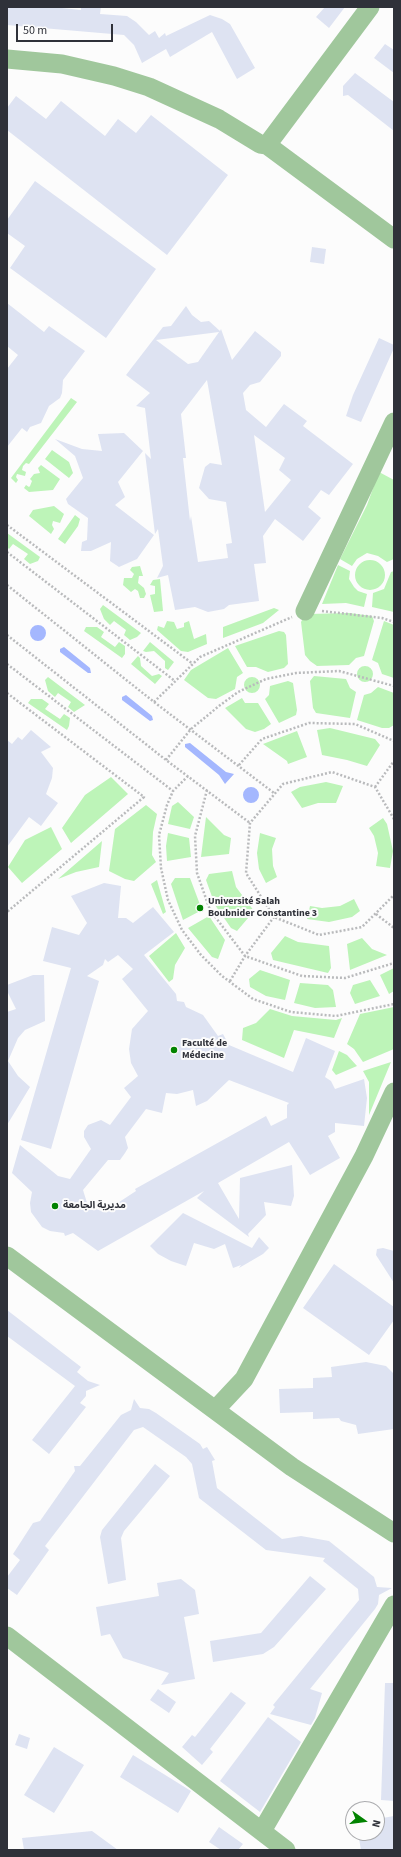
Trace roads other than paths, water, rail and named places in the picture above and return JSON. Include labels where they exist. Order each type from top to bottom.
[{"type":"street","points":[[267,145],[370,7]]},
{"type":"street","points":[[7,59],[62,64],[114,76],[149,87],[219,119],[260,144],[267,145],[394,239]]},
{"type":"street","points":[[305,611],[394,422]]},
{"type":"street","points":[[215,1410],[244,1379],[364,1156],[394,1092]]},
{"type":"street","points":[[7,1256],[292,1467],[394,1533]]},
{"type":"street","points":[[262,1831],[394,1605]]},
{"type":"street","points":[[7,1636],[286,1850]]},
{"type":"water","points":[[35,625],[41,625],[46,630],[44,639],[41,641],[35,641],[30,636],[30,630]]},
{"type":"water","points":[[64,647],[90,668],[91,673],[88,673],[60,652],[60,649]]},
{"type":"water","points":[[126,695],[152,716],[153,720],[150,721],[122,700],[122,697]]},
{"type":"water","points":[[190,743],[226,772],[234,774],[225,784],[219,775],[185,747],[185,744]]},
{"type":"water","points":[[251,787],[257,789],[259,795],[257,801],[251,803],[245,801],[243,795],[245,789]]},
{"type":"place","name":"Université Salah Boubnider Constantine 3","points":[[200,908]]},
{"type":"place","name":"Faculté de Médecine","points":[[174,1050]]},
{"type":"place","name":"مديرية الجامعة","points":[[55,1206]]}]
